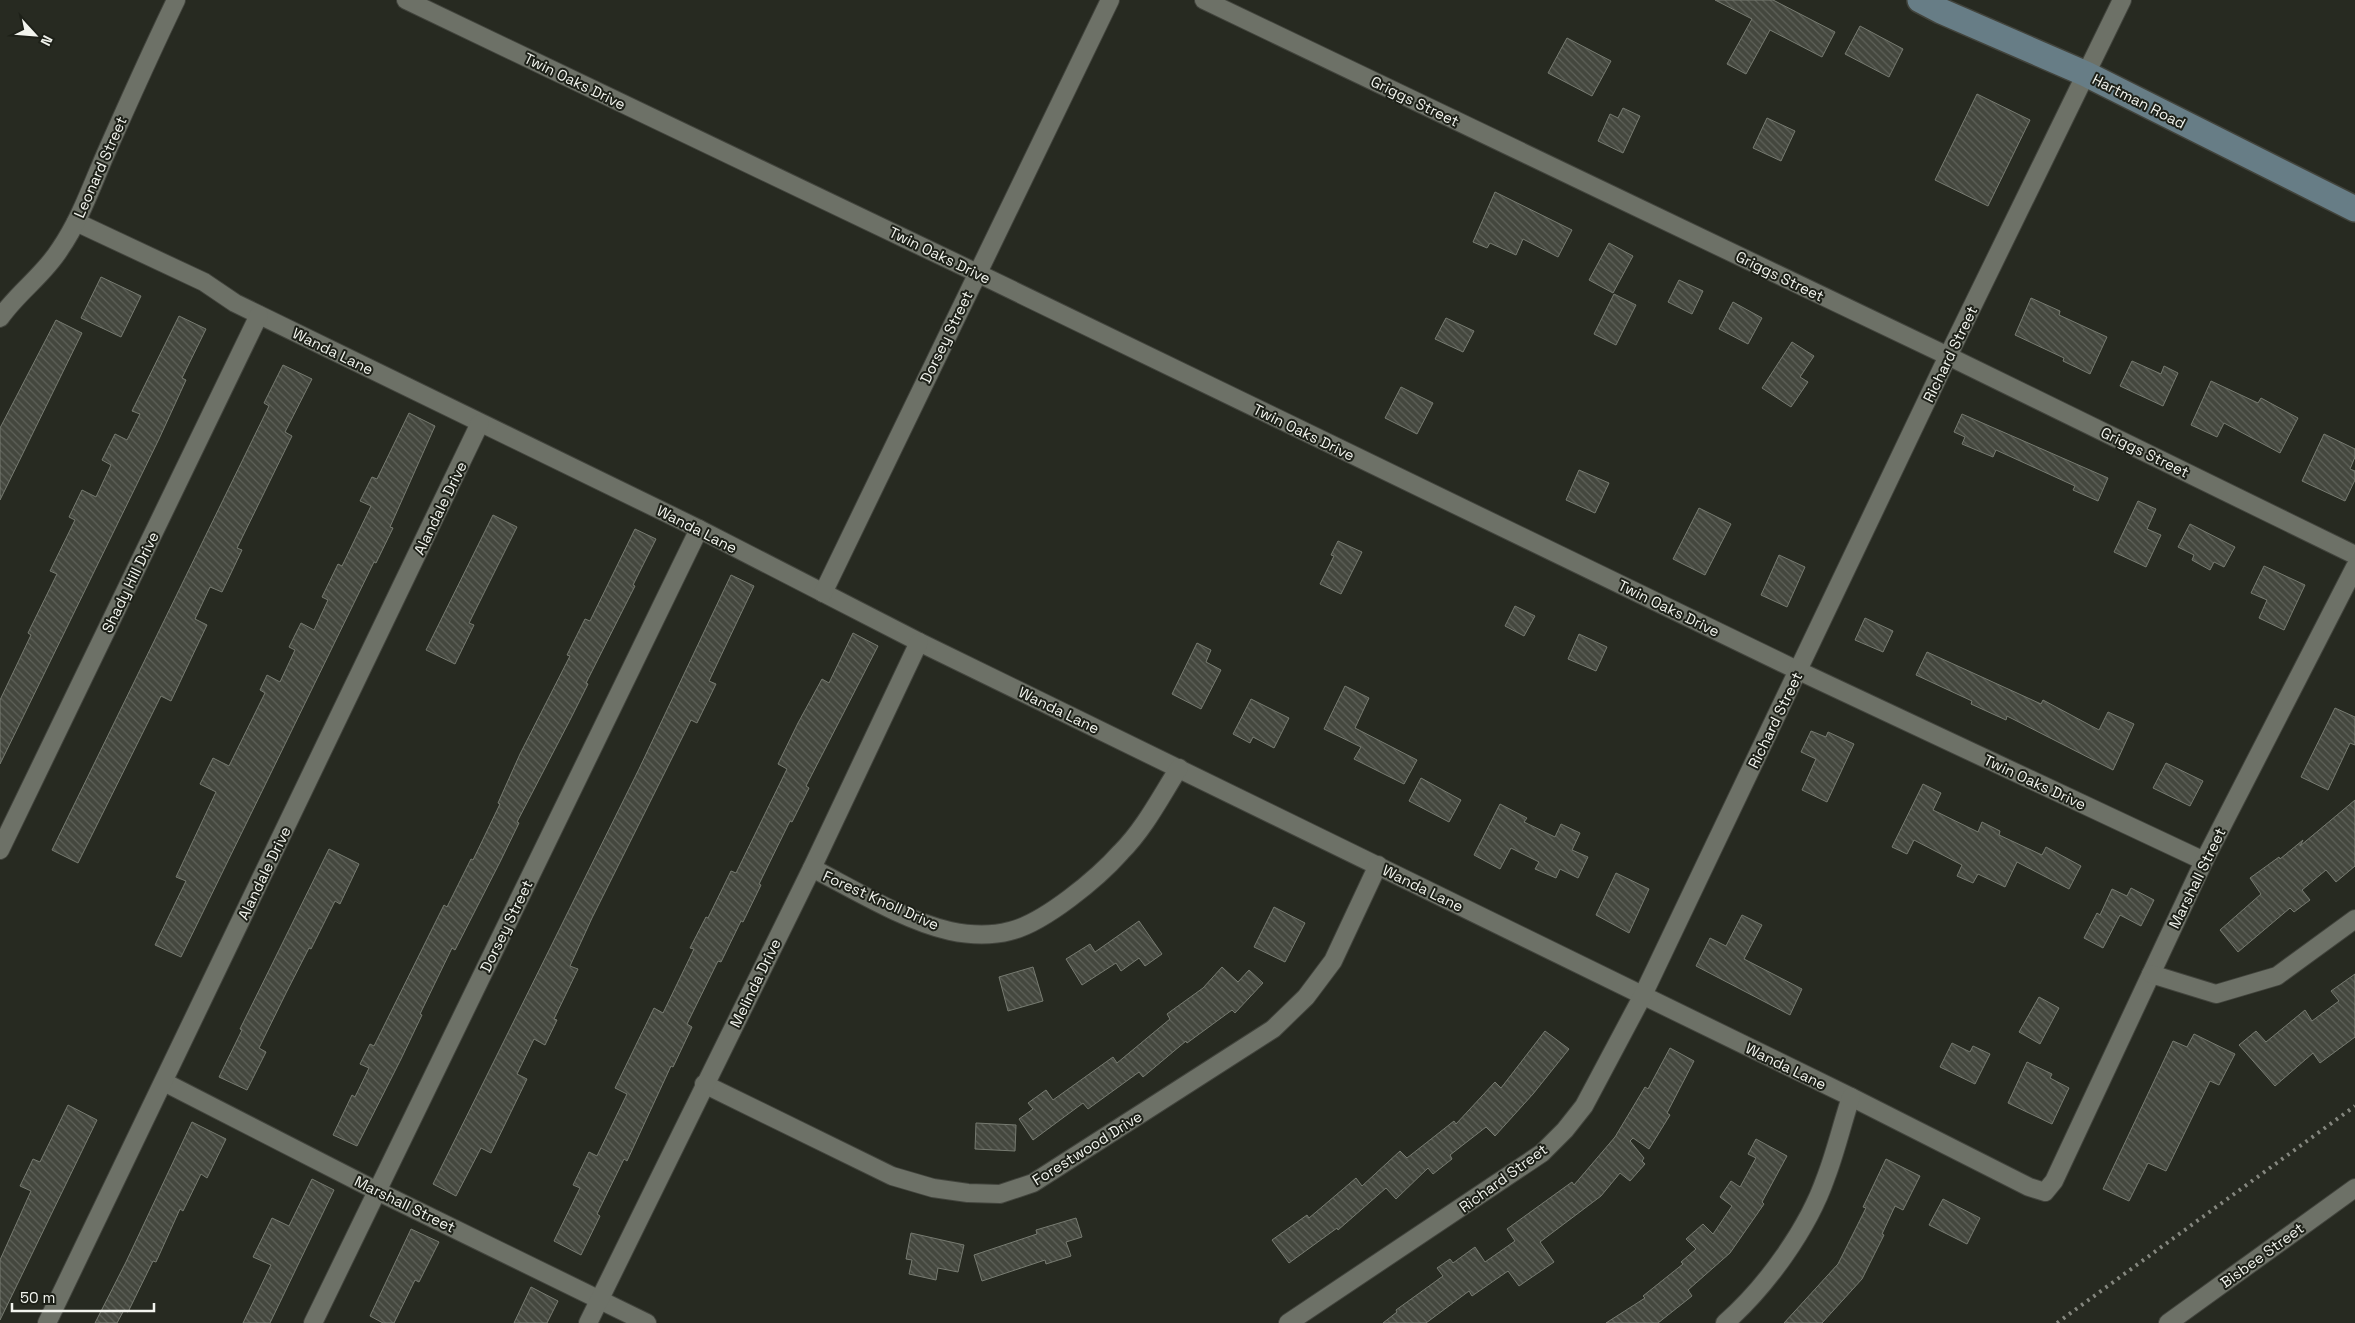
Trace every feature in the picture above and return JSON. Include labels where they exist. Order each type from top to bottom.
[{"type":"street","name":"Leonard Street","points":[[0,318],[12,300],[47,268],[76,222],[142,70],[176,0]]},
{"type":"street","name":"Twin Oaks Drive","points":[[406,0],[977,273],[1799,671],[2204,861]]},
{"type":"street","name":"Dorsey Street","points":[[823,593],[1110,0]]},
{"type":"street","name":"Griggs Street","points":[[1204,0],[1948,356],[2355,554]]},
{"type":"street","name":"Hartman Road","points":[[1920,0],[2086,74],[2355,209]]},
{"type":"street","name":"Richard Street","points":[[1288,1323],[1542,1153],[1565,1130],[1584,1106],[1642,997],[1948,356],[2122,0]]},
{"type":"street","name":"Wanda Lane","points":[[76,222],[204,282],[235,303],[699,529],[919,642],[1378,865],[2029,1187],[2045,1192]]},
{"type":"street","name":"Shady Hill Drive","points":[[0,850],[259,314]]},
{"type":"street","name":"Alandale Drive","points":[[47,1323],[480,423]]},
{"type":"street","name":"Dorsey Street","points":[[313,1323],[699,529]]},
{"type":"street","name":"Marshall Street","points":[[2045,1192],[2054,1181],[2204,861],[2355,567]]},
{"type":"street","name":"Melinda Drive","points":[[588,1323],[812,868],[919,642]]},
{"type":"street","name":"Forest Knoll Drive","points":[[812,868],[912,918],[950,931],[980,935],[1011,931],[1039,918],[1090,882],[1122,852],[1147,820],[1179,768]]},
{"type":"street","name":"Forestwood Drive","points":[[704,1084],[892,1176],[933,1188],[968,1194],[1000,1194],[1034,1183],[1273,1029],[1306,997],[1333,961],[1378,865]]},
{"type":"street","points":[[2151,974],[2216,994],[2277,976],[2355,919]]},
{"type":"street","name":"Marshall Street","points":[[164,1082],[376,1191],[647,1323]]},
{"type":"street","points":[[1725,1323],[1767,1277],[1808,1219],[1826,1178],[1850,1097]]},
{"type":"street","name":"Bisbee Street","points":[[2168,1323],[2355,1188]]},
{"type":"building","points":[[1715,0],[1773,0],[1835,32],[1822,57],[1770,30],[1746,74],[1727,64],[1752,19]]},
{"type":"building","points":[[1860,26],[1903,49],[1889,77],[1845,54]]},
{"type":"building","points":[[1567,38],[1611,61],[1592,96],[1548,73]]},
{"type":"building","points":[[1977,94],[2030,120],[1988,206],[1935,180]]},
{"type":"building","points":[[1623,108],[1640,116],[1623,153],[1598,141],[1610,114],[1618,118]]},
{"type":"building","points":[[1767,118],[1795,131],[1781,161],[1753,148]]},
{"type":"building","points":[[1495,192],[1572,230],[1558,257],[1523,239],[1516,255],[1490,243],[1487,248],[1473,242]]},
{"type":"building","points":[[1609,243],[1633,256],[1613,293],[1589,280]]},
{"type":"building","points":[[101,277],[141,296],[121,337],[81,318]]},
{"type":"building","points":[[1679,280],[1703,291],[1692,314],[1668,302]]},
{"type":"building","points":[[1614,294],[1636,305],[1616,345],[1594,334]]},
{"type":"building","points":[[2031,298],[2060,311],[2059,315],[2107,337],[2090,374],[2063,361],[2064,358],[2015,335]]},
{"type":"building","points":[[1733,302],[1762,318],[1748,344],[1719,329]]},
{"type":"building","points":[[179,316],[206,329],[182,378],[186,380],[0,764],[0,700],[31,635],[28,633],[57,574],[50,571],[75,520],[69,517],[82,490],[96,497],[111,465],[102,460],[115,434],[127,440],[140,414],[132,411]]},
{"type":"building","points":[[1446,318],[1474,331],[1463,352],[1435,339]]},
{"type":"building","points":[[56,320],[82,333],[0,500],[0,428]]},
{"type":"building","points":[[1792,342],[1814,356],[1800,377],[1808,382],[1791,407],[1762,388]]},
{"type":"building","points":[[2132,361],[2161,374],[2164,366],[2178,373],[2163,406],[2120,386]]},
{"type":"building","points":[[283,365],[312,379],[285,432],[292,436],[237,548],[242,550],[222,592],[210,587],[195,619],[207,625],[171,701],[161,696],[78,863],[52,850],[269,406],[264,403]]},
{"type":"building","points":[[2211,381],[2258,403],[2261,398],[2298,418],[2280,453],[2224,423],[2217,437],[2191,425]]},
{"type":"building","points":[[1401,387],[1433,403],[1417,434],[1385,418]]},
{"type":"building","points":[[409,413],[435,426],[390,527],[393,528],[376,563],[374,562],[181,957],[155,945],[186,881],[176,877],[216,792],[200,784],[213,758],[229,766],[265,693],[260,690],[267,675],[280,682],[295,650],[289,647],[301,623],[314,630],[328,600],[322,597],[338,564],[342,566],[371,506],[360,501],[372,477],[377,479]]},
{"type":"building","points":[[1962,414],[2108,478],[2098,501],[2073,490],[2075,486],[1996,450],[1993,457],[1962,444],[1965,437],[1954,432]]},
{"type":"building","points":[[2324,434],[2355,449],[2355,457],[2350,469],[2355,471],[2355,480],[2345,501],[2302,481]]},
{"type":"building","points":[[1579,470],[1609,483],[1595,513],[1566,500]]},
{"type":"building","points":[[2138,501],[2156,509],[2147,529],[2161,535],[2146,567],[2114,552]]},
{"type":"building","points":[[1699,508],[1731,524],[1705,575],[1673,559]]},
{"type":"building","points":[[493,515],[517,527],[469,623],[474,625],[455,664],[426,650]]},
{"type":"building","points":[[2190,524],[2235,547],[2224,567],[2214,562],[2210,570],[2192,560],[2194,555],[2178,547]]},
{"type":"building","points":[[635,529],[656,539],[633,585],[635,586],[586,683],[588,684],[517,822],[519,823],[500,862],[455,950],[452,948],[420,1014],[422,1015],[401,1059],[357,1146],[333,1135],[352,1095],[355,1097],[369,1068],[360,1064],[370,1044],[374,1046],[444,905],[447,907],[471,859],[473,860],[500,804],[498,803],[520,754],[570,656],[567,655],[585,619],[590,621]]},
{"type":"building","points":[[1338,541],[1362,552],[1341,594],[1320,584],[1334,556],[1331,555]]},
{"type":"building","points":[[1779,555],[1805,567],[1787,607],[1761,595]]},
{"type":"building","points":[[2264,566],[2305,585],[2284,630],[2259,618],[2267,600],[2251,593]]},
{"type":"building","points":[[731,575],[754,586],[709,681],[716,684],[697,723],[691,720],[592,918],[570,966],[578,969],[554,1019],[557,1020],[545,1045],[534,1039],[517,1074],[527,1079],[491,1153],[481,1148],[456,1196],[433,1184],[639,769]]},
{"type":"building","points":[[1515,606],[1535,616],[1524,636],[1505,626]]},
{"type":"building","points":[[1865,618],[1893,631],[1883,652],[1855,640]]},
{"type":"building","points":[[853,633],[878,646],[806,786],[809,788],[792,822],[790,821],[759,884],[761,885],[743,922],[741,921],[721,962],[718,961],[687,1024],[692,1027],[673,1067],[671,1066],[627,1161],[624,1159],[597,1214],[600,1216],[581,1255],[554,1241],[580,1188],[573,1185],[589,1152],[597,1156],[627,1094],[615,1088],[654,1008],[663,1013],[694,949],[690,948],[706,917],[708,918],[731,871],[736,873],[787,769],[778,764],[798,723],[822,679],[829,683]]},
{"type":"building","points":[[1579,634],[1607,647],[1596,671],[1568,659]]},
{"type":"building","points":[[1197,643],[1211,650],[1206,662],[1221,670],[1201,709],[1172,694]]},
{"type":"building","points":[[1927,652],[2041,704],[2043,700],[2099,730],[2108,712],[2134,724],[2113,770],[2007,716],[2006,720],[1971,704],[1972,701],[1916,675]]},
{"type":"building","points":[[1345,686],[1369,698],[1355,728],[1417,760],[1404,784],[1354,759],[1361,747],[1324,729]]},
{"type":"building","points":[[1251,699],[1289,718],[1274,748],[1253,737],[1250,743],[1233,734]]},
{"type":"building","points":[[2335,708],[2355,717],[2355,745],[2350,743],[2328,790],[2301,777]]},
{"type":"building","points":[[1811,731],[1826,737],[1828,732],[1854,744],[1827,802],[1802,790],[1816,759],[1801,752]]},
{"type":"building","points":[[2166,763],[2203,781],[2190,806],[2153,788]]},
{"type":"building","points":[[1421,778],[1461,800],[1449,822],[1409,801]]},
{"type":"building","points":[[1923,784],[1941,793],[1933,810],[1978,832],[1982,822],[2000,831],[1999,835],[2042,855],[2046,847],[2081,866],[2069,889],[2017,862],[2005,887],[1978,874],[1973,883],[1957,876],[1962,865],[1914,840],[1907,854],[1892,847]]},
{"type":"building","points":[[2355,800],[2355,866],[2336,882],[2326,870],[2302,890],[2310,900],[2294,912],[2290,908],[2238,952],[2220,930],[2261,894],[2250,878],[2279,857],[2280,859],[2303,840],[2300,846]]},
{"type":"building","points":[[1500,804],[1527,818],[1524,822],[1555,837],[1561,824],[1580,833],[1572,850],[1588,857],[1578,878],[1560,869],[1556,878],[1535,869],[1539,862],[1511,848],[1500,869],[1474,855]]},
{"type":"building","points":[[329,849],[359,864],[340,904],[335,901],[286,993],[259,1048],[266,1052],[247,1090],[219,1077],[242,1030],[240,1029]]},
{"type":"building","points":[[1616,873],[1649,889],[1629,933],[1596,915]]},
{"type":"building","points":[[2131,888],[2154,900],[2141,926],[2120,915],[2103,948],[2084,938],[2097,913],[2100,915],[2112,889],[2127,896]]},
{"type":"building","points":[[1274,907],[1305,923],[1285,962],[1254,947]]},
{"type":"building","points":[[1742,915],[1762,925],[1744,959],[1802,989],[1790,1015],[1696,966],[1710,938],[1726,946]]},
{"type":"building","points":[[1139,921],[1162,954],[1145,966],[1139,958],[1121,971],[1116,963],[1082,985],[1066,959],[1090,944],[1095,952]]},
{"type":"building","points":[[1033,967],[1043,1001],[1008,1011],[999,977]]},
{"type":"building","points":[[1222,967],[1238,982],[1249,970],[1263,983],[1235,1013],[1232,1010],[1187,1043],[1186,1041],[1143,1077],[1139,1072],[1088,1109],[1083,1103],[1033,1140],[1019,1119],[1033,1109],[1028,1103],[1046,1090],[1053,1100],[1113,1057],[1117,1063],[1170,1019],[1167,1014],[1203,988]]},
{"type":"building","points":[[2355,974],[2355,1037],[2320,1063],[2313,1053],[2275,1086],[2239,1045],[2256,1031],[2266,1042],[2305,1010],[2312,1021],[2339,1001],[2331,991]]},
{"type":"building","points":[[2039,997],[2059,1008],[2040,1044],[2019,1032]]},
{"type":"building","points":[[1545,1031],[1569,1049],[1533,1094],[1495,1136],[1486,1127],[1450,1155],[1452,1159],[1433,1174],[1428,1168],[1396,1199],[1386,1188],[1338,1230],[1337,1228],[1289,1263],[1272,1240],[1307,1215],[1309,1218],[1356,1178],[1362,1186],[1400,1151],[1407,1158],[1454,1121],[1456,1124],[1495,1082],[1501,1088]]},
{"type":"building","points":[[2194,1034],[2235,1054],[2219,1085],[2210,1081],[2166,1171],[2148,1163],[2129,1201],[2103,1189],[2173,1041],[2187,1047]]},
{"type":"building","points":[[1952,1043],[1970,1052],[1973,1046],[1990,1054],[1975,1084],[1940,1067]]},
{"type":"building","points":[[1670,1048],[1694,1061],[1667,1113],[1670,1115],[1649,1149],[1633,1138],[1630,1141],[1644,1158],[1642,1161],[1645,1164],[1630,1181],[1620,1173],[1601,1196],[1540,1242],[1554,1262],[1519,1286],[1508,1271],[1472,1296],[1469,1291],[1426,1323],[1383,1323],[1397,1312],[1396,1310],[1443,1276],[1437,1268],[1450,1259],[1453,1263],[1475,1247],[1485,1262],[1515,1241],[1507,1229],[1572,1182],[1574,1185],[1615,1137],[1645,1087],[1648,1089]]},
{"type":"building","points":[[2027,1062],[2052,1074],[2050,1078],[2069,1088],[2052,1124],[2008,1103]]},
{"type":"building","points":[[68,1105],[97,1120],[0,1320],[0,1260],[31,1191],[20,1186],[33,1159],[40,1162]]},
{"type":"building","points":[[192,1122],[226,1139],[207,1178],[201,1174],[183,1211],[180,1209],[156,1262],[153,1261],[128,1312],[124,1310],[117,1323],[95,1323],[126,1262]]},
{"type":"building","points":[[976,1123],[1016,1125],[1015,1151],[975,1149]]},
{"type":"building","points":[[1756,1139],[1787,1156],[1762,1202],[1764,1204],[1730,1253],[1688,1290],[1692,1296],[1658,1323],[1606,1323],[1645,1298],[1643,1296],[1683,1264],[1681,1262],[1696,1249],[1686,1239],[1703,1224],[1713,1234],[1732,1206],[1720,1197],[1731,1181],[1740,1187],[1756,1158],[1748,1154]]},
{"type":"building","points":[[1886,1159],[1920,1176],[1903,1210],[1895,1206],[1882,1234],[1884,1235],[1862,1279],[1822,1323],[1784,1323],[1838,1264],[1866,1208],[1863,1207]]},
{"type":"building","points":[[312,1179],[334,1190],[270,1323],[243,1323],[271,1265],[253,1257],[272,1218],[289,1226]]},
{"type":"building","points":[[1943,1199],[1980,1218],[1967,1244],[1929,1225]]},
{"type":"building","points":[[1076,1218],[1082,1237],[1066,1242],[1071,1256],[1046,1264],[1045,1260],[982,1281],[974,1255],[1037,1234],[1036,1230]]},
{"type":"building","points":[[411,1229],[439,1242],[419,1282],[415,1280],[394,1323],[383,1323],[370,1316]]},
{"type":"building","points":[[911,1233],[964,1245],[958,1272],[938,1268],[936,1280],[909,1274],[912,1260],[906,1259]]},
{"type":"building","points":[[531,1287],[558,1301],[547,1323],[514,1323]]},
{"type":"railway","points":[[2057,1323],[2355,1106]]}]
